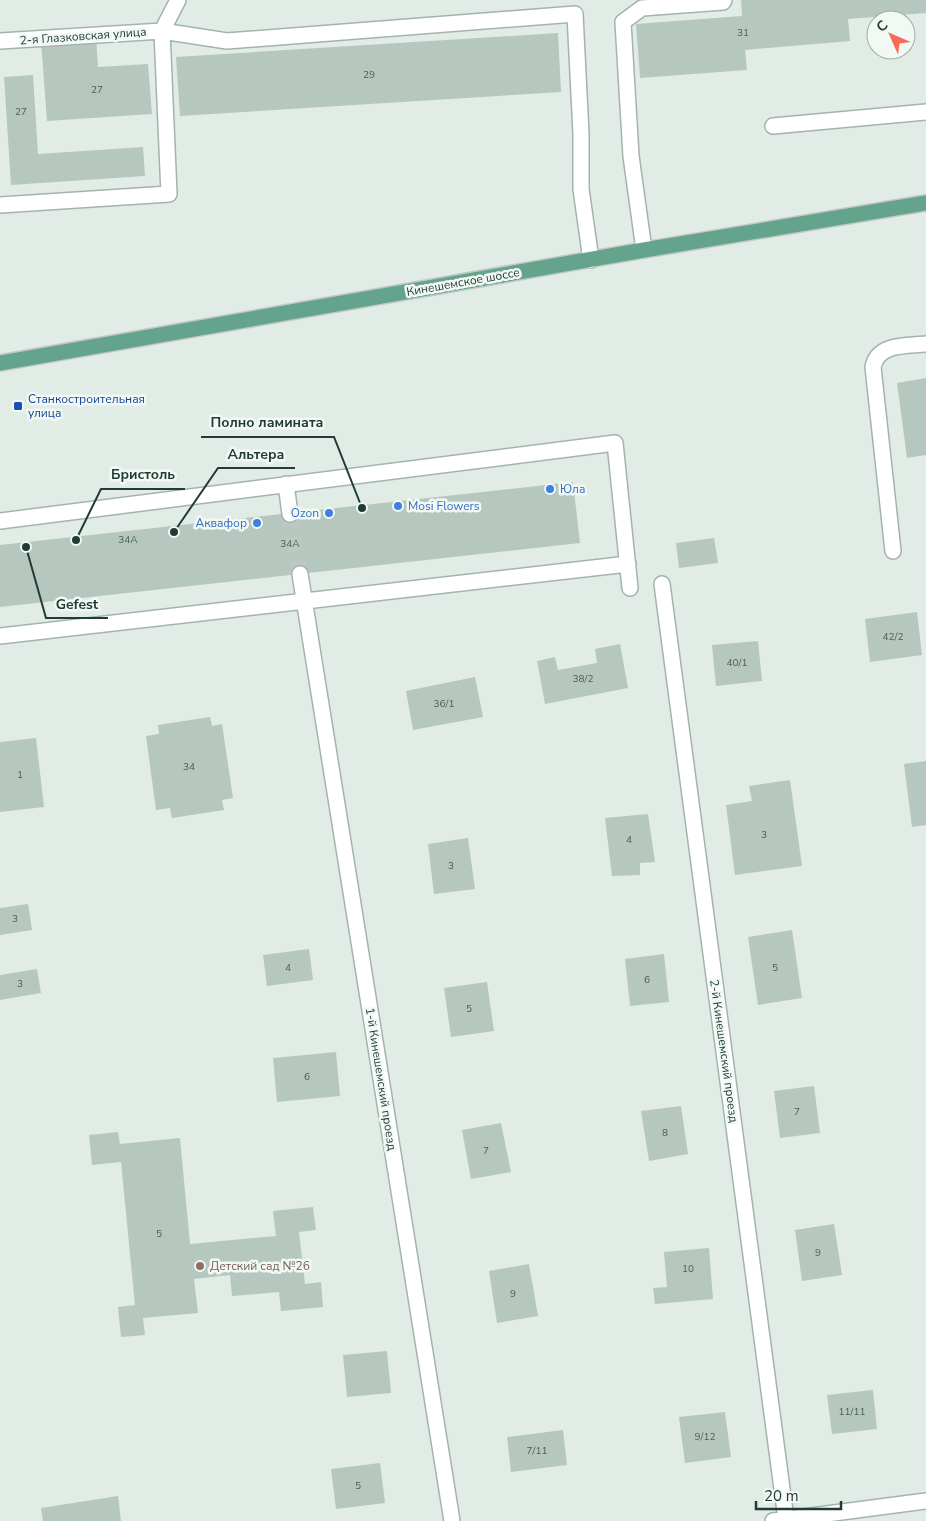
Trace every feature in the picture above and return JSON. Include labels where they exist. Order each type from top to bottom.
[{"type":"main road","name":"Кинешемское шоссе","points":[[0,363],[926,202]]},
{"type":"street","name":"2-я Глазковская улица","points":[[0,41],[162,31],[178,0]]},
{"type":"street","points":[[644,250],[631,156],[623,22],[642,8],[723,2],[724,0]]},
{"type":"street","points":[[0,205],[168,194],[162,31],[228,40],[574,14],[581,134],[581,189],[591,260]]},
{"type":"street","points":[[773,126],[926,112]]},
{"type":"street","points":[[893,551],[873,367],[874,360],[880,352],[891,348],[926,344]]},
{"type":"street","points":[[0,521],[615,443],[630,588]]},
{"type":"street","points":[[286,484],[290,514]]},
{"type":"street","points":[[0,636],[628,564]]},
{"type":"street","name":"1-й Кинешемский проезд","points":[[300,574],[452,1521]]},
{"type":"street","name":"2-й Кинешемский проезд","points":[[662,584],[780,1520]]},
{"type":"street","points":[[780,1520],[926,1501]]},
{"type":"building","points":[[741,0],[926,0],[926,13],[916,14],[916,10],[866,10],[866,18],[848,19],[850,41],[745,50],[747,70],[640,78],[636,24],[742,16]]},
{"type":"building","points":[[558,33],[561,92],[180,116],[176,57]]},
{"type":"building","points":[[96,37],[98,67],[148,64],[152,114],[47,121],[41,41]]},
{"type":"building","points":[[33,75],[38,154],[143,147],[145,176],[11,185],[4,77]]},
{"type":"building","points":[[926,378],[926,455],[907,458],[897,383]]},
{"type":"building","points":[[573,482],[580,543],[0,607],[0,545]]},
{"type":"building","points":[[714,538],[718,563],[679,568],[676,543]]},
{"type":"building","points":[[917,612],[922,655],[870,662],[865,619]]},
{"type":"building","points":[[758,641],[762,681],[716,686],[712,645]]},
{"type":"building","points":[[620,644],[628,688],[545,704],[537,661],[555,657],[558,670],[597,663],[595,649]]},
{"type":"building","points":[[475,677],[483,717],[413,730],[406,691]]},
{"type":"building","points":[[210,717],[212,726],[222,724],[233,798],[222,800],[224,810],[172,818],[170,808],[156,810],[146,736],[159,734],[158,725]]},
{"type":"building","points":[[36,738],[44,807],[0,812],[0,742]]},
{"type":"building","points":[[926,761],[926,825],[912,827],[904,764]]},
{"type":"building","points":[[790,780],[802,866],[735,875],[726,805],[752,801],[749,786]]},
{"type":"building","points":[[648,814],[655,862],[640,863],[640,875],[612,876],[605,818]]},
{"type":"building","points":[[468,838],[475,889],[434,894],[428,844]]},
{"type":"building","points":[[28,904],[32,930],[0,935],[0,908]]},
{"type":"building","points":[[792,930],[802,998],[758,1005],[748,937]]},
{"type":"building","points":[[309,949],[313,980],[267,986],[263,955]]},
{"type":"building","points":[[664,954],[669,1002],[630,1006],[625,959]]},
{"type":"building","points":[[37,969],[41,993],[0,1000],[0,975]]},
{"type":"building","points":[[487,982],[494,1031],[451,1037],[444,988]]},
{"type":"building","points":[[336,1052],[340,1096],[277,1102],[273,1058]]},
{"type":"building","points":[[814,1086],[820,1133],[780,1138],[774,1091]]},
{"type":"building","points":[[681,1106],[688,1154],[649,1161],[641,1111]]},
{"type":"building","points":[[501,1123],[511,1172],[471,1179],[462,1130]]},
{"type":"building","points":[[118,1132],[120,1144],[180,1138],[190,1244],[276,1236],[273,1211],[313,1207],[316,1230],[299,1232],[305,1284],[321,1282],[323,1307],[281,1311],[279,1292],[232,1296],[230,1275],[194,1279],[198,1313],[143,1318],[145,1335],[121,1337],[118,1307],[135,1305],[121,1162],[92,1165],[89,1135]]},
{"type":"building","points":[[834,1224],[842,1275],[802,1281],[795,1230]]},
{"type":"building","points":[[709,1248],[713,1299],[655,1304],[653,1288],[667,1287],[664,1252]]},
{"type":"building","points":[[529,1264],[538,1316],[497,1323],[489,1271]]},
{"type":"building","points":[[387,1351],[391,1393],[347,1397],[343,1355]]},
{"type":"building","points":[[873,1390],[877,1429],[832,1434],[827,1395]]},
{"type":"building","points":[[725,1412],[731,1457],[685,1463],[679,1417]]},
{"type":"building","points":[[563,1430],[567,1465],[511,1472],[507,1437]]},
{"type":"building","points":[[380,1463],[385,1503],[336,1509],[331,1469]]},
{"type":"building","points":[[118,1496],[121,1521],[43,1521],[41,1508]]},
{"type":"tunnel","points":[[290,514],[300,574]]},
{"type":"place","name":"Станкостроительная улица","points":[[18,406]]},
{"type":"place","name":"Юла","points":[[550,489]]},
{"type":"place","name":"Mosi Flowers","points":[[398,506]]},
{"type":"place","name":"Полно ламината","points":[[362,508]]},
{"type":"place","name":"Ozon","points":[[329,513]]},
{"type":"place","name":"Аквафор","points":[[257,523]]},
{"type":"place","name":"Альтера","points":[[174,532]]},
{"type":"place","name":"Бристоль","points":[[76,540]]},
{"type":"place","name":"Gefest","points":[[26,547]]},
{"type":"place","name":"Детский сад №26","points":[[200,1266]]}]
